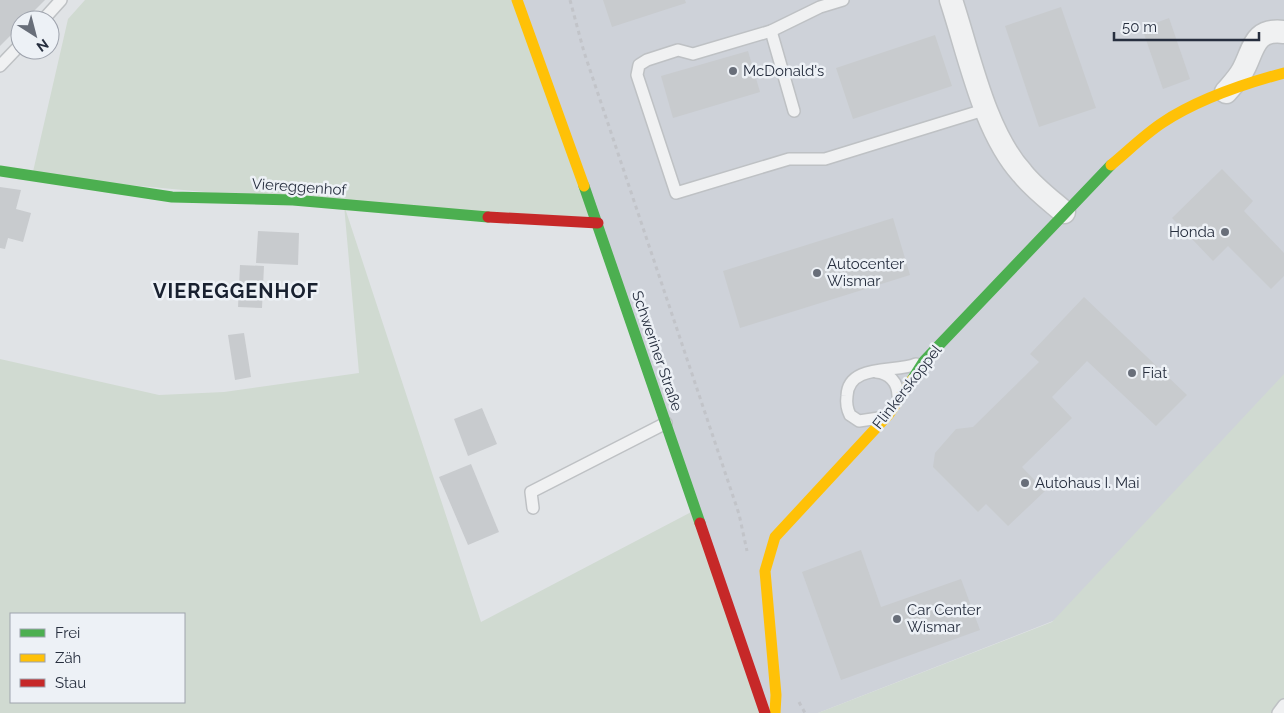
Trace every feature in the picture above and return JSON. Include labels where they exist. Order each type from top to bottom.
[{"type":"street","name":"Schweriner Straße","points":[[517,0],[598,223],[765,713]]},
{"type":"street","points":[[951,0],[986,109],[1006,152],[1022,174],[1064,212]]},
{"type":"street","name":"Flinkerskoppel","points":[[1226,92],[1242,72],[1256,41],[1265,33],[1274,30],[1284,32]]},
{"type":"street","name":"Flinkerskoppel","points":[[775,713],[776,695],[765,571],[775,537],[889,414],[924,360],[1109,167],[1162,123],[1194,105],[1226,92],[1284,73]]},
{"type":"street","name":"Viereggenhof","points":[[0,171],[172,196],[293,200],[446,215],[598,223]]},
{"type":"lane","points":[[52,10],[62,0]]},
{"type":"lane","points":[[843,0],[820,7],[771,31],[693,54],[678,50],[658,56],[639,65],[637,75],[676,194],[789,159],[825,159],[986,109]]},
{"type":"lane","points":[[771,31],[794,111]]},
{"type":"lane","points":[[0,66],[10,56]]},
{"type":"lane","points":[[889,414],[870,421],[853,419],[848,411],[849,387],[860,376],[870,372],[904,368],[924,360]]},
{"type":"lane","points":[[870,372],[888,375],[896,386],[898,400]]},
{"type":"lane","points":[[533,508],[531,492],[666,423]]},
{"type":"lane","points":[[1278,713],[1284,705]]},
{"type":"path","points":[[570,0],[584,52],[739,514],[748,560],[756,570],[765,571]]},
{"type":"path","points":[[796,697],[805,713]]},
{"type":"shaded area","points":[[85,0],[521,0],[591,221],[344,205],[32,176],[68,19]]},
{"type":"shaded area","points":[[514,0],[1284,0],[1284,375],[1058,619],[818,713],[765,713]]},
{"type":"shaded area","points":[[344,205],[481,622],[697,509],[765,713],[0,713],[0,359],[159,395],[224,392],[359,373]]},
{"type":"shaded area","points":[[1284,374],[1284,713],[818,713],[1052,622]]},
{"type":"building","points":[[0,0],[45,0],[35,10],[10,10],[10,36],[0,46]]},
{"type":"building","points":[[603,0],[685,0],[686,3],[612,27]]},
{"type":"building","points":[[1061,7],[1096,108],[1039,127],[1005,26]]},
{"type":"building","points":[[1169,18],[1190,79],[1163,89],[1142,28]]},
{"type":"building","points":[[935,35],[952,86],[853,119],[836,68]]},
{"type":"building","points":[[748,51],[760,92],[673,118],[661,76]]},
{"type":"building","name":"Honda","points":[[1222,169],[1253,201],[1244,211],[1284,253],[1284,276],[1271,289],[1228,246],[1213,261],[1172,218]]},
{"type":"building","points":[[0,187],[21,190],[16,209],[31,213],[23,242],[8,238],[5,249],[0,248]]},
{"type":"building","name":"Autocenter Wismar","points":[[893,218],[910,275],[740,328],[723,271]]},
{"type":"building","points":[[258,231],[299,233],[298,265],[256,263]]},
{"type":"building","points":[[240,265],[264,266],[262,308],[238,307]]},
{"type":"building","points":[[1084,297],[1187,395],[1156,426],[1087,361],[1052,397],[1072,418],[1022,467],[1045,491],[1008,526],[986,504],[978,512],[933,467],[935,453],[956,429],[973,427],[1039,362],[1030,354]]},
{"type":"building","points":[[244,333],[251,377],[235,380],[228,335]]},
{"type":"building","points":[[482,408],[497,444],[468,456],[454,419]]},
{"type":"building","points":[[471,464],[499,532],[468,545],[439,477]]},
{"type":"building","name":"Car Center Wismar","points":[[861,550],[881,607],[961,579],[980,630],[841,680],[802,572]]},
{"type":"traffic: fast","points":[[912,380],[924,361],[1111,165]]},
{"type":"traffic: fast","points":[[0,171],[172,197],[293,200],[488,217]]},
{"type":"traffic: fast","points":[[584,186],[700,523]]},
{"type":"traffic: slow","points":[[517,0],[584,186]]},
{"type":"traffic: slow","points":[[1111,165],[1142,138],[1176,114],[1237,87],[1284,73]]},
{"type":"traffic: slow","points":[[775,713],[776,695],[765,571],[775,537],[889,414],[912,380]]},
{"type":"traffic: jam","points":[[488,217],[598,223]]},
{"type":"traffic: jam","points":[[700,523],[765,713]]},
{"type":"place","name":"McDonald's","points":[[733,71]]},
{"type":"place","name":"Honda","points":[[1225,232]]},
{"type":"place","name":"Autocenter Wismar","points":[[817,273]]},
{"type":"place","name":"Fiat","points":[[1132,373]]},
{"type":"place","name":"Autohaus I. Mai","points":[[1025,483]]},
{"type":"place","name":"Car Center Wismar","points":[[897,619]]},
{"type":"district","name":"VIEREGGENHOF","points":[[236,291]]}]
